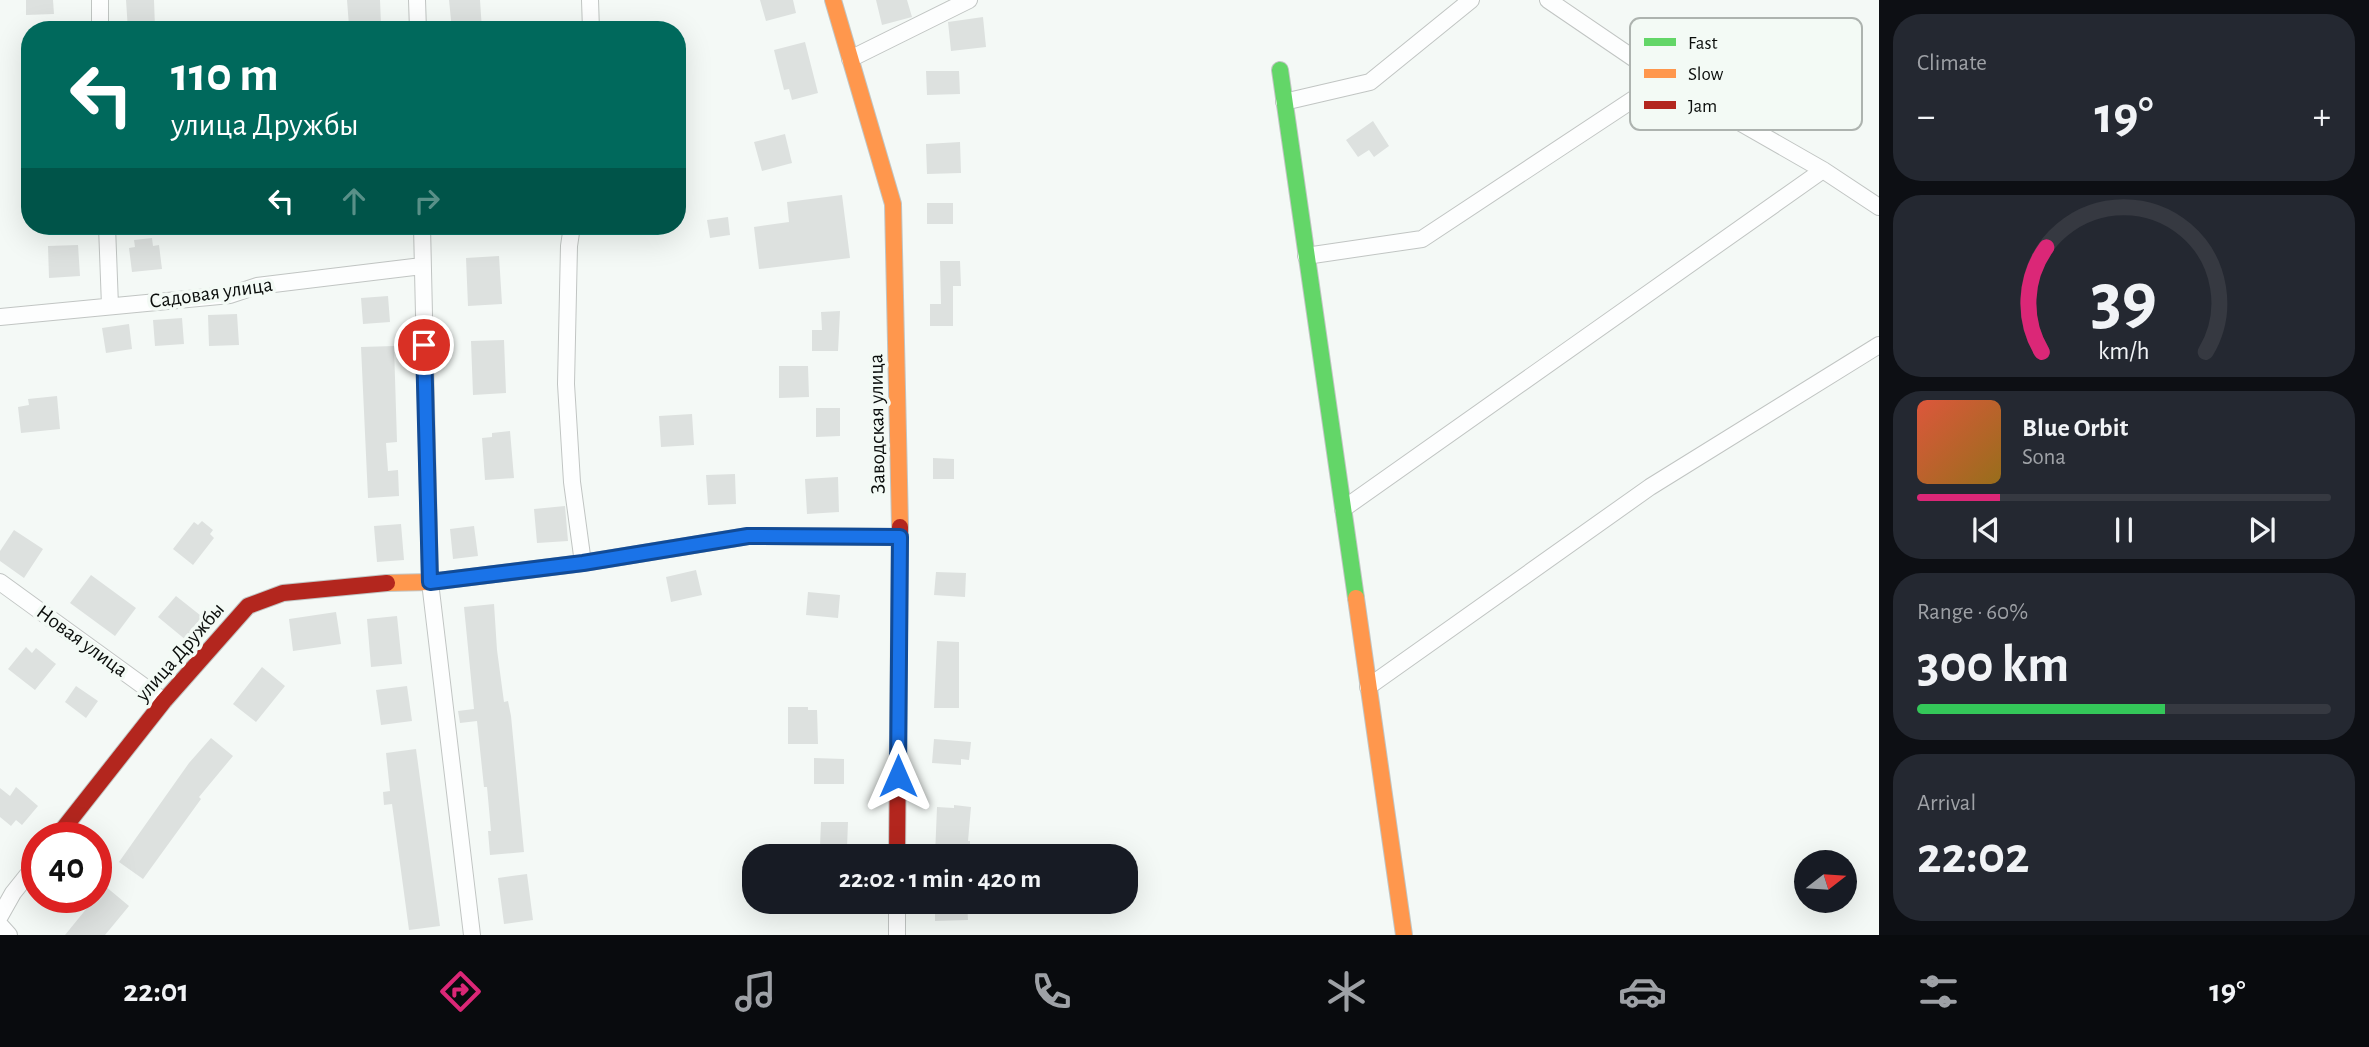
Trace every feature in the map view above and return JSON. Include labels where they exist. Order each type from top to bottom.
[{"type":"street","points":[[100,0],[100,21]]},
{"type":"street","points":[[417,0],[418,21]]},
{"type":"street","points":[[590,0],[591,21]]},
{"type":"street","name":"Заводская улица","points":[[833,0],[893,204],[900,537],[897,844]]},
{"type":"street","points":[[850,58],[970,0]]},
{"type":"street","points":[[1284,102],[1370,82],[1472,0]]},
{"type":"street","points":[[1548,0],[1630,56]]},
{"type":"street","points":[[1280,70],[1404,935]]},
{"type":"street","points":[[1306,256],[1422,239],[1630,101]]},
{"type":"street","points":[[1753,130],[1823,170],[1879,207]]},
{"type":"street","points":[[1343,509],[1823,170]]},
{"type":"street","points":[[107,235],[110,306]]},
{"type":"street","points":[[422,235],[430,582],[472,935]]},
{"type":"street","points":[[571,235],[566,384],[572,482],[583,563]]},
{"type":"street","name":"Садовая улица","points":[[0,317],[230,295],[257,286],[422,266]]},
{"type":"street","points":[[1368,687],[1650,487],[1879,345]]},
{"type":"street","name":"улица Дружбы","points":[[69,822],[164,701],[248,606],[283,593],[375,583],[430,582],[583,563],[748,536],[900,537]]},
{"type":"street","name":"Новая улица","points":[[0,582],[164,701]]},
{"type":"street","points":[[0,916],[21,883]]},
{"type":"street","points":[[897,914],[897,935]]},
{"type":"street","points":[[0,925],[9,935]]},
{"type":"building","points":[[26,0],[53,0],[54,14],[26,15]]},
{"type":"building","points":[[126,0],[154,0],[155,21],[127,21]]},
{"type":"building","points":[[347,0],[380,0],[381,21],[349,21]]},
{"type":"building","points":[[449,0],[480,0],[481,21],[451,21]]},
{"type":"building","points":[[760,0],[793,0],[796,13],[766,21]]},
{"type":"building","points":[[876,0],[907,0],[912,17],[882,25]]},
{"type":"building","points":[[983,17],[986,47],[951,51],[948,22]]},
{"type":"building","points":[[805,42],[818,93],[792,100],[789,89],[784,90],[774,50]]},
{"type":"building","points":[[926,71],[959,71],[960,94],[927,95]]},
{"type":"building","points":[[1373,121],[1389,146],[1374,157],[1369,150],[1358,157],[1346,140]]},
{"type":"building","points":[[785,134],[792,163],[762,171],[754,142]]},
{"type":"building","points":[[960,142],[961,173],[927,174],[926,144]]},
{"type":"building","points":[[842,195],[850,258],[759,269],[754,227],[789,222],[787,202]]},
{"type":"building","points":[[927,203],[953,203],[953,224],[927,224]]},
{"type":"building","points":[[728,217],[730,235],[710,238],[707,220]]},
{"type":"building","points":[[152,238],[153,246],[159,245],[162,269],[132,272],[129,248],[135,247],[134,240]]},
{"type":"building","points":[[78,245],[80,276],[49,278],[48,246]]},
{"type":"building","points":[[499,256],[502,304],[468,306],[466,258]]},
{"type":"building","points":[[940,261],[960,261],[961,286],[953,286],[953,326],[930,326],[930,304],[941,304]]},
{"type":"building","points":[[388,296],[390,322],[363,324],[361,298]]},
{"type":"building","points":[[840,311],[838,351],[812,351],[812,330],[822,330],[821,312]]},
{"type":"building","points":[[237,314],[239,345],[209,346],[208,315]]},
{"type":"building","points":[[182,318],[184,344],[155,346],[153,320]]},
{"type":"building","points":[[129,324],[132,349],[106,353],[102,328]]},
{"type":"building","points":[[504,340],[506,393],[473,395],[471,341]]},
{"type":"building","points":[[394,346],[397,442],[386,443],[388,471],[398,470],[399,496],[368,498],[361,347]]},
{"type":"building","points":[[779,366],[808,366],[809,397],[779,398]]},
{"type":"building","points":[[57,396],[60,429],[21,433],[18,407],[29,405],[28,399]]},
{"type":"building","points":[[816,408],[840,408],[840,436],[816,437]]},
{"type":"building","points":[[692,414],[694,445],[661,447],[659,416]]},
{"type":"building","points":[[510,431],[514,478],[485,480],[482,438],[492,437],[492,433]]},
{"type":"building","points":[[933,458],[954,459],[954,479],[933,479]]},
{"type":"building","points":[[735,474],[736,504],[708,505],[706,475]]},
{"type":"building","points":[[838,477],[839,512],[807,514],[805,479]]},
{"type":"building","points":[[565,506],[568,541],[537,543],[534,509]]},
{"type":"building","points":[[202,521],[213,530],[210,534],[214,538],[193,565],[173,549],[194,522],[198,525]]},
{"type":"building","points":[[401,524],[404,560],[377,562],[374,526]]},
{"type":"building","points":[[474,526],[478,556],[453,559],[450,529]]},
{"type":"building","points":[[14,530],[43,549],[24,578],[0,561],[0,551]]},
{"type":"building","points":[[696,570],[702,595],[671,602],[666,577]]},
{"type":"building","points":[[936,572],[966,573],[965,597],[934,595]]},
{"type":"building","points":[[91,575],[136,608],[115,636],[70,603]]},
{"type":"building","points":[[808,592],[840,595],[838,618],[806,615]]},
{"type":"building","points":[[176,596],[210,623],[192,645],[158,617]]},
{"type":"building","points":[[494,604],[504,702],[508,701],[511,716],[524,852],[490,855],[487,787],[484,787],[477,721],[460,723],[458,711],[474,709],[464,607]]},
{"type":"building","points":[[336,612],[341,644],[293,651],[289,619]]},
{"type":"building","points":[[397,616],[402,664],[371,667],[367,619]]},
{"type":"building","points":[[937,641],[959,642],[959,708],[934,708]]},
{"type":"building","points":[[26,647],[32,653],[36,648],[56,664],[35,690],[8,669]]},
{"type":"building","points":[[262,667],[285,686],[256,722],[233,704]]},
{"type":"building","points":[[76,686],[98,701],[86,718],[65,702]]},
{"type":"building","points":[[407,686],[412,721],[381,725],[376,690]]},
{"type":"building","points":[[788,707],[817,710],[818,744],[788,744]]},
{"type":"building","points":[[211,738],[233,756],[199,797],[201,799],[143,879],[119,862],[189,763]]},
{"type":"building","points":[[934,739],[971,742],[969,760],[961,759],[961,765],[932,763]]},
{"type":"building","points":[[416,749],[440,926],[409,930],[392,804],[384,805],[383,792],[390,791],[386,753]]},
{"type":"building","points":[[814,758],[844,759],[844,784],[814,784]]},
{"type":"building","points":[[16,787],[38,806],[21,824],[16,820],[11,826],[0,817],[0,788],[10,796]]},
{"type":"building","points":[[954,805],[971,807],[970,844],[935,844],[937,807],[954,808]]},
{"type":"building","points":[[821,822],[848,822],[847,844],[820,844]]},
{"type":"building","points":[[527,874],[533,920],[504,924],[498,878]]},
{"type":"building","points":[[112,892],[129,906],[105,935],[65,935],[83,913],[112,913]]},
{"type":"building","points":[[935,914],[968,914],[968,920],[935,921]]},
{"type":"traffic: fast","points":[[1280,70],[1356,598]]},
{"type":"traffic: slow","points":[[833,0],[893,204],[900,527]]},
{"type":"traffic: slow","points":[[387,583],[430,582],[583,563],[748,536],[900,537]]},
{"type":"traffic: slow","points":[[1356,598],[1404,935]]},
{"type":"traffic: jam","points":[[897,844],[900,527]]},
{"type":"traffic: jam","points":[[69,822],[164,701],[248,606],[283,593],[387,583]]},
{"type":"route","points":[[424,345],[430,582],[583,563],[748,536],[900,537],[898,776]]}]
